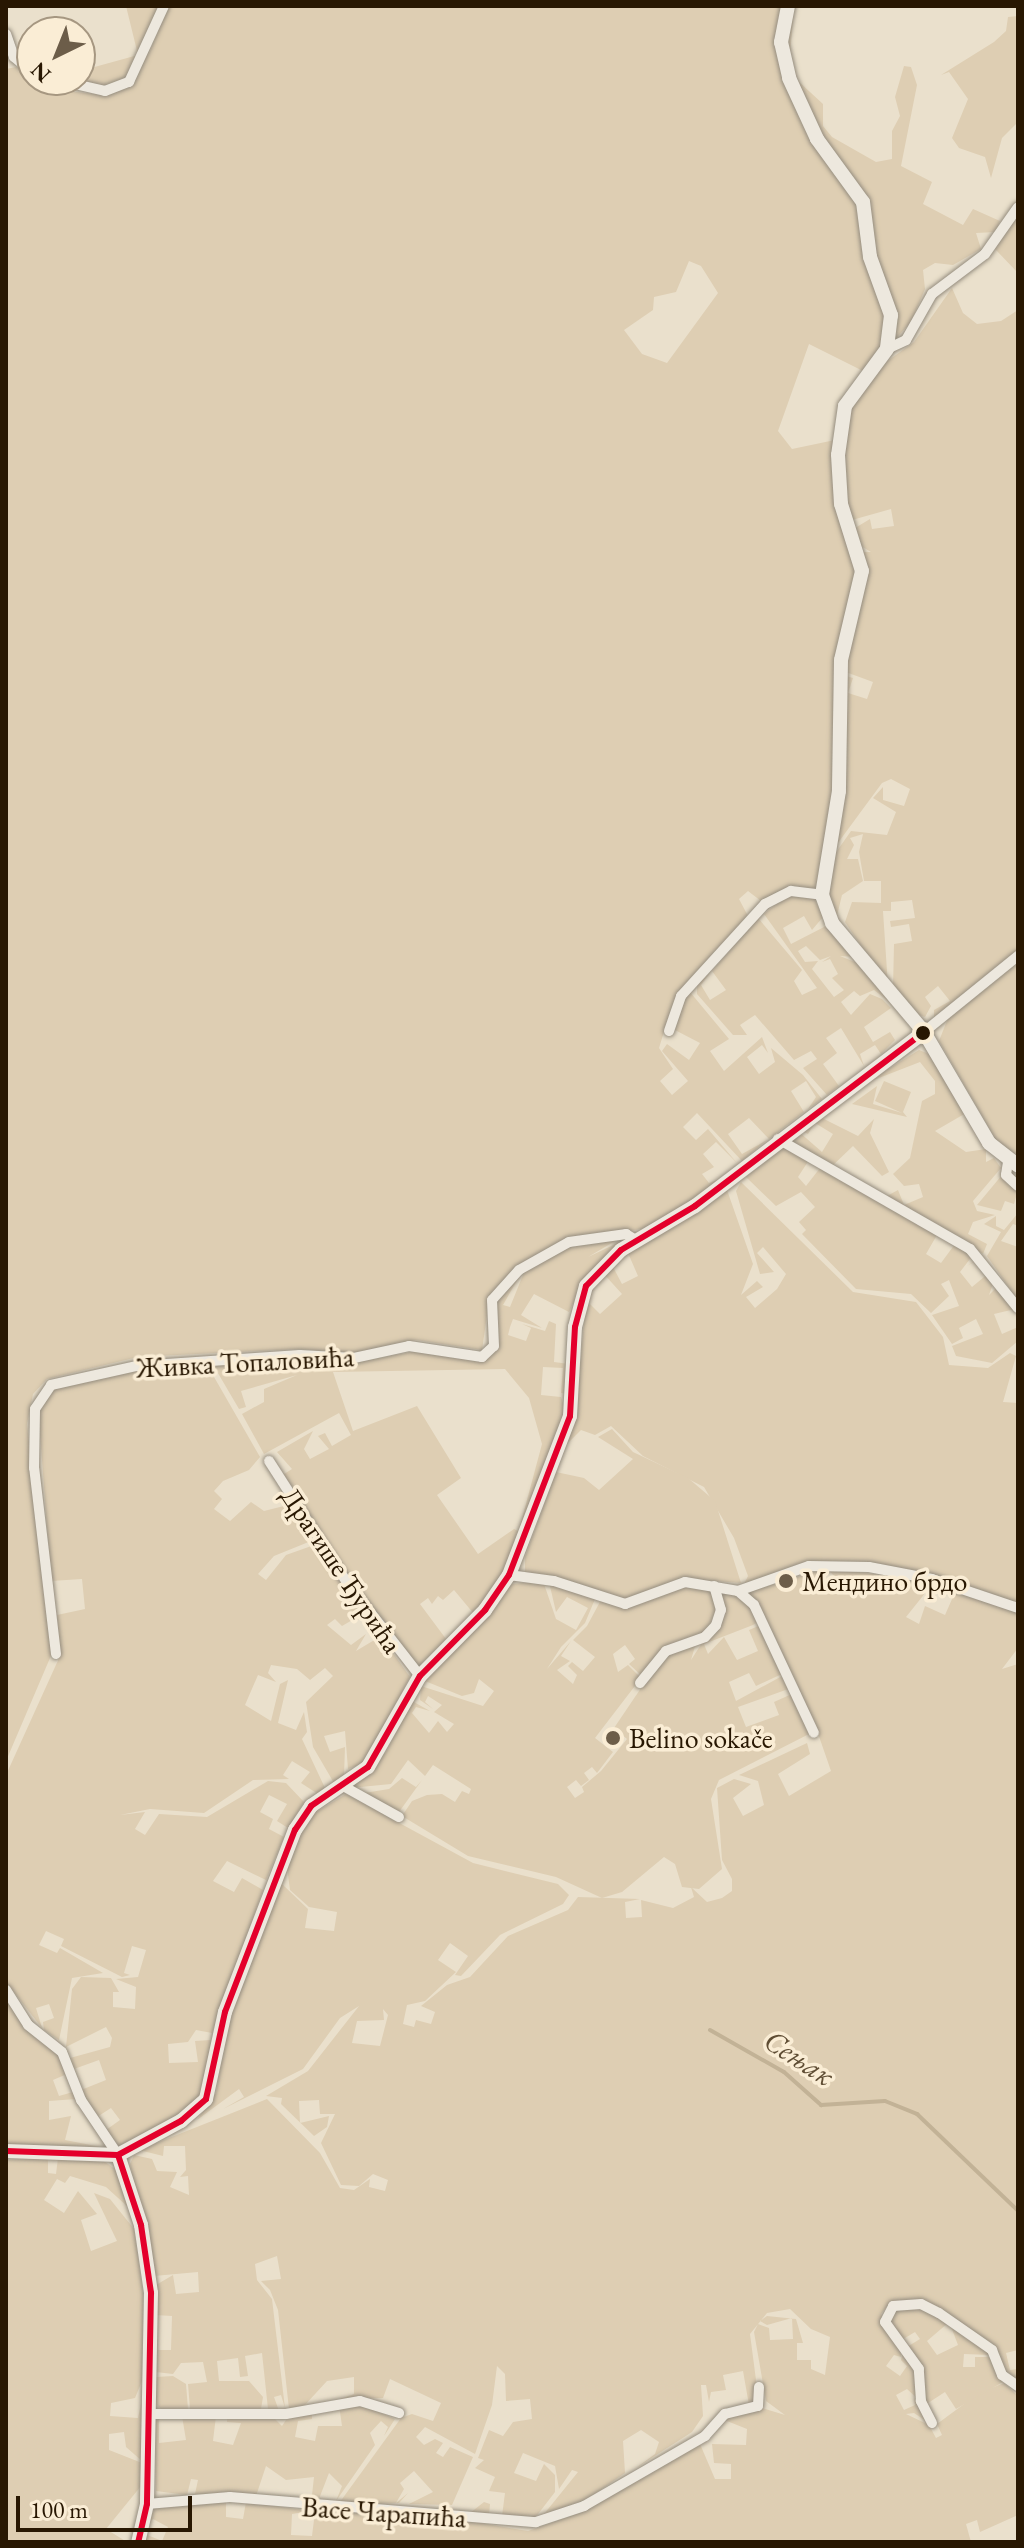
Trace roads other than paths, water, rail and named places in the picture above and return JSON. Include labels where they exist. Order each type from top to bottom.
[{"type":"street","points":[[96,89],[105,91],[129,82],[164,6]]},
{"type":"street","points":[[788,6],[781,42],[789,78],[817,139],[863,202],[870,257],[889,301],[887,349]]},
{"type":"street","points":[[6,34],[16,59]]},
{"type":"street","points":[[1018,207],[985,254],[932,294],[906,340],[887,349],[849,396],[838,455],[841,504],[862,571],[841,660],[839,791],[822,895],[832,923],[924,1032],[989,1143],[1013,1164],[1006,1175],[1018,1186]]},
{"type":"street","points":[[669,1031],[681,996],[765,904],[791,891],[822,895]]},
{"type":"street","points":[[6,2151],[118,2155],[181,2121],[206,2099],[225,2012],[281,1858],[304,1815],[373,1760],[420,1676],[485,1610],[509,1575],[570,1416],[581,1298],[596,1272],[636,1240],[695,1206],[778,1139],[924,1032],[1018,956]]},
{"type":"street","points":[[778,1139],[970,1249],[1018,1308]]},
{"type":"street","name":"Живка Топаловића","points":[[56,1654],[34,1468],[35,1409],[51,1385],[137,1366],[300,1355],[354,1358],[409,1346],[482,1357],[494,1346],[492,1300],[519,1270],[569,1242],[626,1234],[636,1240]]},
{"type":"street","name":"Драгише Ђурића","points":[[269,1461],[346,1581],[420,1676]]},
{"type":"street","points":[[509,1575],[554,1581],[625,1604],[685,1582],[738,1591],[809,1566],[869,1567],[932,1579],[1018,1608]]},
{"type":"street","points":[[640,1683],[666,1651],[705,1637],[716,1625],[721,1610],[714,1586]]},
{"type":"street","points":[[738,1591],[759,1615],[814,1733]]},
{"type":"street","points":[[343,1786],[399,1817]]},
{"type":"street","points":[[6,1990],[28,2025],[62,2052],[81,2100],[118,2155],[147,2261],[147,2504],[138,2542]]},
{"type":"street","points":[[932,2423],[921,2401],[919,2369],[885,2322],[893,2306],[921,2304],[939,2313],[992,2350],[1002,2375],[1018,2386]]},
{"type":"street","name":"Васе Чарапића","points":[[147,2504],[230,2497],[536,2522],[584,2506],[705,2436],[725,2414],[758,2406],[759,2387]]},
{"type":"street","points":[[149,2414],[286,2414],[360,2401],[399,2413]]},
{"type":"waterway","name":"Сењак","points":[[710,2030],[784,2072],[821,2105],[885,2101],[917,2114],[1018,2211]]},
{"type":"place","name":"Мендино брдо","points":[[786,1581]]},
{"type":"place","name":"Belino sokače","points":[[613,1738]]}]
